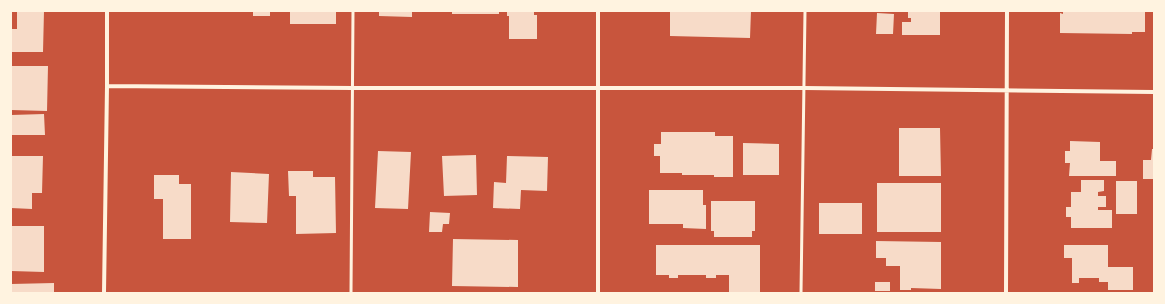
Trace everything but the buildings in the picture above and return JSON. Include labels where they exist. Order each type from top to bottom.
[{"type":"street","points":[[104,293],[107,11]]},
{"type":"street","points":[[598,11],[598,293]]},
{"type":"street","points":[[1006,293],[1007,11]]},
{"type":"street","points":[[107,86],[354,88],[804,88],[1154,92]]},
{"type":"lane","points":[[350,293],[354,88],[353,11]]},
{"type":"lane","points":[[801,293],[805,11]]}]
